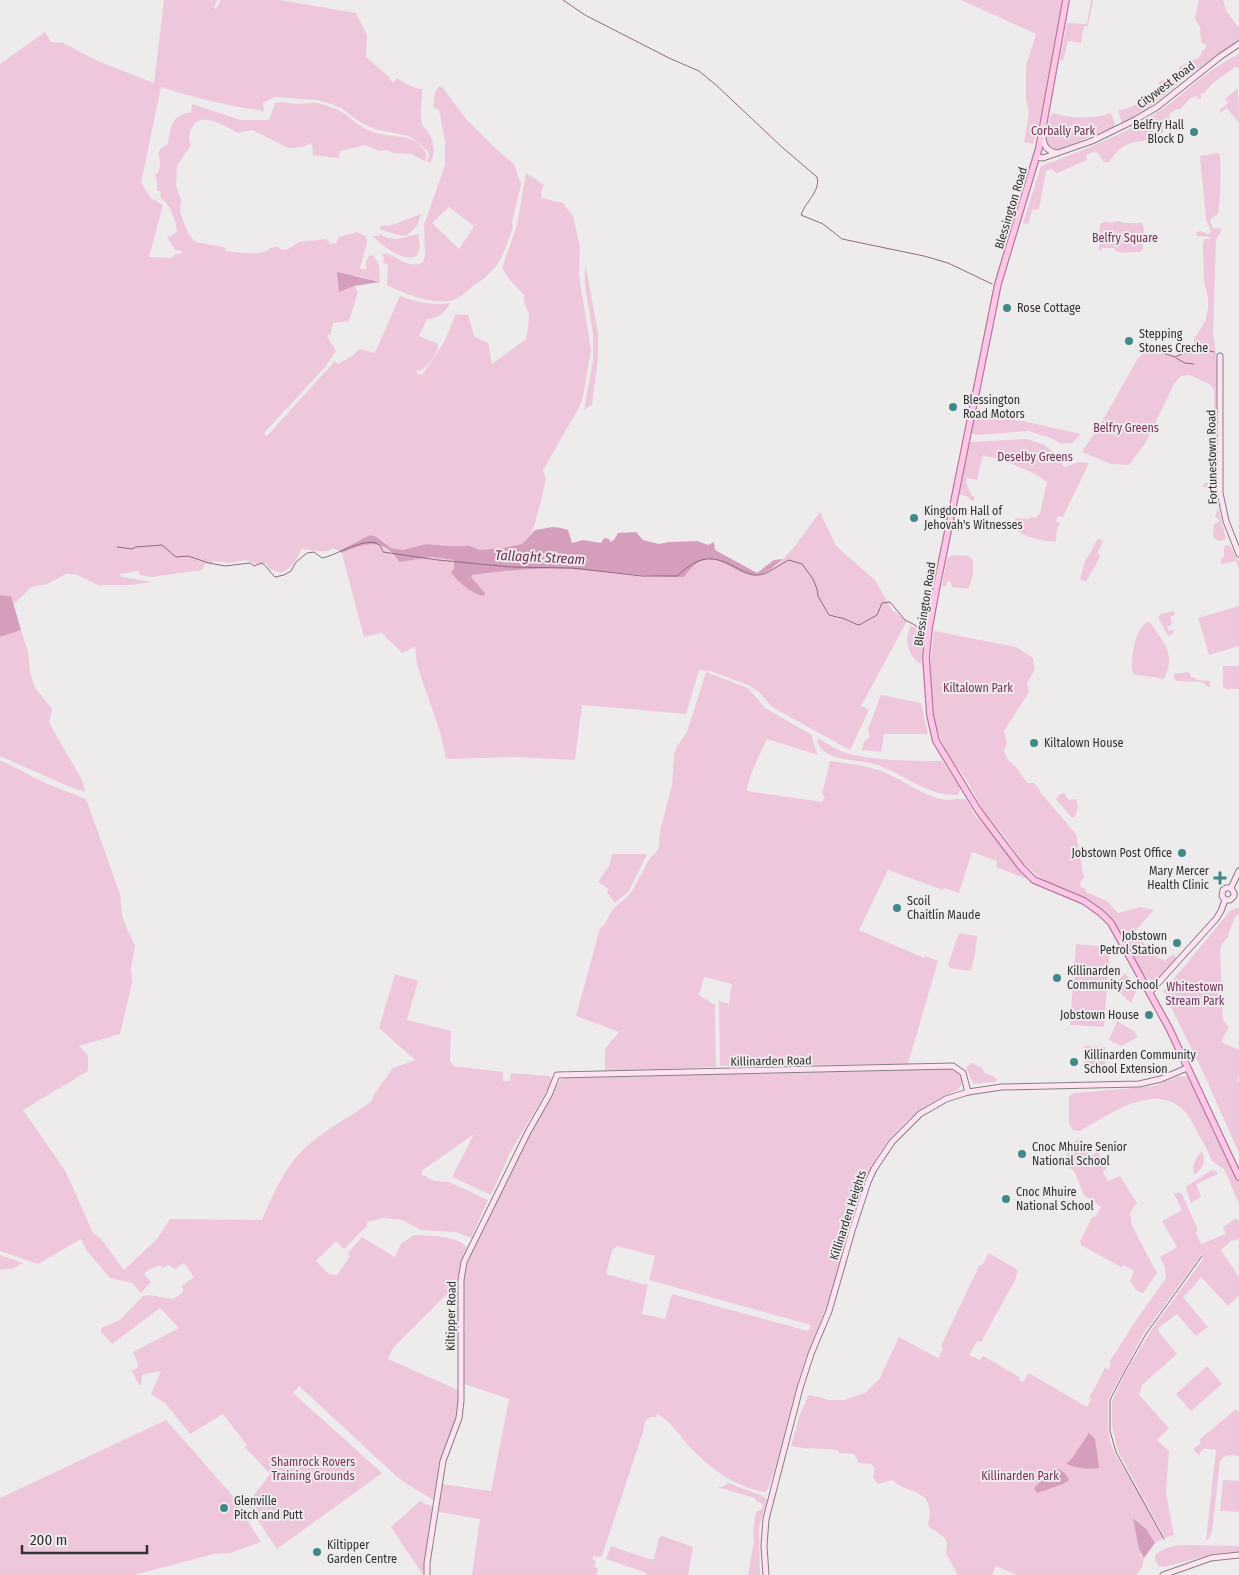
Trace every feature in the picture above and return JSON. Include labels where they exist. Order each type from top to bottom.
[{"type":"main road","name":"Blessington Road","points":[[1066,0],[1043,130],[998,284],[936,590],[926,657],[930,715],[936,740],[947,760],[978,810],[1021,867],[1034,880],[1084,901],[1111,923],[1150,992],[1239,1177]]},
{"type":"street","name":"Citywest Road","points":[[1036,157],[1043,158],[1101,137],[1147,113],[1239,44]]},
{"type":"street","name":"Citywest Road","points":[[1227,52],[1239,50]]},
{"type":"street","points":[[1043,130],[1046,148],[1050,152],[1058,153]]},
{"type":"street","name":"Fortunestown Road","points":[[1220,356],[1220,493],[1226,522],[1239,554]]},
{"type":"street","points":[[1231,888],[1239,871]]},
{"type":"street","points":[[1150,992],[1216,919],[1225,900],[1222,896],[1223,890],[1231,888]]},
{"type":"street","points":[[1225,900],[1230,900],[1234,896],[1231,888]]},
{"type":"street","name":"Killinarden Road","points":[[557,1075],[953,1066],[963,1073],[968,1092]]},
{"type":"street","name":"Killinarden Heights","points":[[766,1575],[764,1546],[766,1519],[806,1366],[829,1311],[868,1182],[882,1155],[892,1142],[920,1114],[943,1101],[968,1092],[1002,1087],[1139,1084],[1161,1080],[1187,1068]]},
{"type":"street","name":"Kiltipper Road","points":[[427,1575],[443,1461],[459,1418],[461,1401],[461,1280],[464,1262],[528,1132],[549,1095],[557,1075]]},
{"type":"street","points":[[1163,1575],[1211,1558],[1239,1554]]},
{"type":"green space","points":[[164,0],[217,0],[214,8],[216,9],[221,0],[280,0],[356,13],[367,35],[366,57],[387,75],[393,83],[397,78],[408,85],[419,89],[422,88],[422,124],[431,137],[434,148],[430,163],[427,161],[429,155],[427,150],[409,136],[374,129],[360,122],[341,108],[317,100],[274,97],[263,103],[264,111],[186,95],[161,87],[141,183],[151,198],[163,205],[149,257],[171,258],[182,253],[182,251],[175,250],[167,237],[177,232],[170,208],[160,198],[161,192],[157,190],[155,175],[160,167],[159,151],[168,144],[173,123],[179,116],[191,112],[192,104],[241,120],[269,120],[275,103],[317,103],[342,112],[368,130],[414,141],[427,154],[425,161],[411,154],[393,153],[387,150],[380,151],[365,145],[340,151],[339,158],[313,155],[312,143],[302,147],[289,148],[252,130],[237,133],[222,125],[202,120],[194,124],[189,136],[191,145],[177,166],[176,185],[181,200],[180,212],[188,233],[195,242],[224,247],[226,251],[256,253],[275,247],[282,250],[288,249],[299,242],[326,239],[331,244],[336,243],[339,237],[357,232],[366,236],[367,244],[360,268],[366,270],[366,261],[369,256],[373,255],[379,265],[380,282],[354,275],[354,286],[358,292],[349,321],[333,323],[331,334],[327,336],[336,351],[326,366],[264,433],[267,436],[335,361],[338,364],[360,349],[375,353],[400,296],[425,303],[450,303],[441,314],[427,319],[419,336],[438,344],[438,348],[428,364],[416,373],[422,375],[444,342],[456,314],[468,315],[474,336],[488,343],[492,364],[526,339],[528,328],[529,314],[524,302],[524,295],[509,279],[502,268],[517,225],[526,173],[544,185],[541,192],[542,198],[563,203],[573,216],[580,248],[579,275],[591,350],[580,406],[543,470],[546,478],[534,526],[522,544],[480,550],[470,546],[426,544],[403,550],[391,548],[378,537],[370,535],[339,551],[333,548],[327,551],[301,549],[294,563],[281,573],[270,569],[267,564],[257,564],[246,560],[229,563],[213,561],[212,564],[205,564],[202,570],[151,577],[140,575],[138,571],[119,574],[122,577],[152,582],[130,585],[98,585],[75,574],[66,574],[47,584],[31,587],[13,605],[11,596],[0,595],[0,64],[45,32],[51,42],[63,43],[98,61],[154,83]]},
{"type":"green space","points":[[961,0],[1062,0],[1040,121],[1033,144],[1024,142],[1029,113],[1026,99],[1026,66],[1036,34]]},
{"type":"green space","points":[[1091,0],[1093,0],[1088,26],[1084,26],[1081,43],[1068,41],[1063,61],[1060,60],[1067,23],[1087,24]]},
{"type":"green space","name":"Corbally Park","points":[[1199,0],[1223,0],[1227,12],[1239,28],[1239,43],[1185,78],[1146,110],[1122,124],[1118,111],[1146,100],[1160,88],[1158,82],[1178,74],[1179,67],[1200,57],[1202,51],[1206,48],[1206,45],[1201,42],[1200,27],[1195,19]]},
{"type":"green space","points":[[1239,54],[1239,68],[1235,67],[1213,83],[1201,94],[1201,99],[1198,99],[1197,96],[1191,98],[1179,110],[1177,109],[1169,114],[1170,117],[1163,122],[1163,133],[1153,133],[1145,141],[1124,146],[1109,162],[1104,162],[1096,151],[1086,155],[1087,160],[1057,173],[1051,169],[1046,171],[1039,209],[1032,210],[1028,224],[1023,223],[1041,166],[1128,130],[1166,107],[1216,67]]},
{"type":"green space","points":[[440,86],[443,88],[466,119],[514,164],[521,184],[512,222],[513,227],[499,261],[490,273],[460,297],[450,301],[422,299],[387,285],[388,264],[383,263],[384,257],[382,256],[383,253],[388,254],[412,265],[423,262],[425,256],[424,225],[445,165],[445,141],[439,110],[433,107],[435,92]],"holes":[[[449,207],[474,226],[459,249],[432,223]]]},
{"type":"green space","points":[[1238,88],[1239,122],[1227,108],[1220,113],[1220,110],[1228,103],[1225,99]]},
{"type":"green space","name":"Corbally Park","points":[[1053,113],[1082,118],[1111,113],[1115,124],[1113,127],[1058,150],[1050,149],[1045,142],[1050,116]]},
{"type":"green space","name":"Belfry Greens","points":[[1219,153],[1221,173],[1219,209],[1218,213],[1210,221],[1213,228],[1222,229],[1216,240],[1213,335],[1217,359],[1215,489],[1203,487],[1205,483],[1213,483],[1214,480],[1211,478],[1214,461],[1214,443],[1209,434],[1214,413],[1214,389],[1211,385],[1190,375],[1181,376],[1174,384],[1146,442],[1129,465],[1111,464],[1082,452],[1103,420],[1138,358],[1149,348],[1175,355],[1192,350],[1195,337],[1205,322],[1208,298],[1204,282],[1203,244],[1204,239],[1210,239],[1210,237],[1197,236],[1196,232],[1201,231],[1209,234],[1211,230],[1206,220],[1200,156]]},
{"type":"green space","points":[[421,214],[417,226],[406,236],[380,229],[381,226],[392,225]]},
{"type":"green space","name":"Belfry Square","points":[[1106,221],[1109,223],[1119,221],[1124,223],[1142,223],[1144,228],[1143,250],[1140,252],[1124,253],[1115,251],[1114,248],[1102,248],[1101,251],[1099,250],[1100,224]]},
{"type":"green space","points":[[380,234],[395,239],[418,234],[420,246],[417,256],[404,257],[398,255],[372,236],[379,236]]},
{"type":"green space","points":[[585,262],[598,333],[598,359],[592,405],[584,410],[593,360],[593,334],[585,286]]},
{"type":"green space","name":"Deselby Greens","points":[[975,416],[1023,421],[1081,434],[1072,443],[1061,444],[1051,438],[1028,431],[977,435],[970,433]]},
{"type":"green space","name":"Deselby Greens","points":[[1026,439],[1049,448],[1064,467],[1078,462],[1089,463],[1063,517],[1058,516],[1056,521],[1060,524],[1057,528],[1056,542],[1033,538],[1012,526],[1016,518],[1037,518],[1038,514],[1040,514],[1047,482],[1026,470],[983,455],[977,480],[967,478],[966,482],[972,496],[974,496],[974,501],[970,500],[969,497],[959,494],[969,442]]},
{"type":"green space","points":[[1218,508],[1226,539],[1218,541],[1213,537],[1214,524],[1219,522],[1215,516]]},
{"type":"green space","points":[[820,512],[836,546],[875,580],[892,610],[907,621],[861,706],[869,710],[850,750],[772,707],[760,693],[748,685],[710,671],[699,670],[686,714],[582,705],[575,760],[515,757],[446,759],[440,732],[417,665],[415,647],[402,653],[382,633],[364,637],[342,554],[357,546],[372,544],[387,550],[399,562],[431,557],[454,560],[454,569],[472,575],[510,570],[550,568],[689,570],[705,560],[713,559],[748,574],[756,574],[771,569],[787,555]]},
{"type":"green space","points":[[1098,539],[1103,541],[1098,552],[1100,557],[1086,582],[1080,579],[1086,558]]},
{"type":"green space","points":[[1230,545],[1239,562],[1239,569],[1236,561],[1221,564],[1221,558],[1224,557],[1224,546]]},
{"type":"green space","points":[[953,555],[968,556],[973,560],[973,575],[968,589],[952,587],[951,582],[948,581],[946,586],[942,586],[947,558]]},
{"type":"green space","points":[[1239,606],[1239,646],[1209,655],[1198,618]]},
{"type":"green space","points":[[1174,611],[1175,615],[1170,617],[1172,624],[1167,627],[1169,631],[1173,630],[1174,633],[1168,636],[1158,617],[1161,614]]},
{"type":"green space","points":[[1147,622],[1150,622],[1160,636],[1169,655],[1168,670],[1164,679],[1133,674],[1132,661],[1136,638]]},
{"type":"green space","points":[[911,625],[923,635],[921,664],[913,657],[908,646],[907,641]]},
{"type":"green space","points":[[21,630],[28,652],[30,672],[35,688],[52,709],[49,723],[82,780],[85,792],[0,756],[0,637]]},
{"type":"green space","name":"Kiltalown Park","points":[[934,631],[1016,647],[1033,658],[1035,669],[1027,683],[1029,692],[1004,731],[1007,743],[1004,750],[1007,759],[1016,767],[1027,783],[1034,783],[1076,834],[1084,878],[1080,882],[1081,887],[1085,888],[1086,892],[1107,901],[1118,913],[1141,907],[1154,910],[1134,932],[1157,958],[1165,960],[1174,954],[1176,959],[1156,981],[1152,982],[1142,973],[1122,934],[1106,913],[1089,899],[1058,887],[1038,876],[1023,863],[983,810],[969,784],[945,749],[936,726],[930,668]]},
{"type":"green space","points":[[1223,666],[1239,666],[1239,689],[1226,689],[1223,687]]},
{"type":"green space","points":[[706,672],[748,688],[765,708],[812,735],[818,755],[767,739],[752,771],[747,791],[822,802],[825,797],[822,794],[830,761],[878,770],[937,798],[967,800],[973,813],[997,839],[1021,872],[1030,880],[996,867],[997,861],[972,852],[959,893],[944,888],[943,890],[888,870],[859,930],[924,958],[925,956],[938,961],[908,1064],[720,1066],[719,1001],[729,1004],[732,984],[704,977],[699,995],[715,1005],[716,1067],[605,1071],[605,1049],[619,1032],[576,1016],[600,928],[604,925],[613,909],[631,893],[649,860],[659,848],[660,831],[672,785],[676,748],[687,732]]},
{"type":"green space","points":[[1189,672],[1191,677],[1196,678],[1196,680],[1210,681],[1210,688],[1202,682],[1177,681],[1174,678],[1174,674]]},
{"type":"green space","points":[[881,695],[921,703],[928,734],[884,734],[881,752],[862,750],[864,742],[870,737],[868,729]]},
{"type":"green space","points":[[819,739],[843,752],[854,755],[892,760],[942,761],[959,785],[960,791],[957,795],[936,792],[874,764],[833,756],[821,748],[817,741]]},
{"type":"green space","name":"Shamrock Rovers Training Grounds","points":[[0,760],[45,783],[86,799],[120,894],[122,915],[135,946],[131,968],[132,983],[120,1034],[79,1046],[88,1055],[88,1071],[23,1110],[66,1172],[93,1233],[101,1239],[124,1270],[157,1239],[170,1219],[262,1220],[281,1180],[300,1153],[323,1134],[371,1102],[375,1093],[393,1068],[415,1060],[379,1028],[395,974],[418,981],[407,1020],[451,1031],[450,1060],[453,1066],[503,1072],[503,1081],[510,1081],[511,1073],[553,1078],[511,1151],[491,1195],[452,1177],[474,1134],[423,1170],[421,1174],[434,1181],[449,1182],[488,1200],[471,1238],[456,1232],[421,1230],[402,1220],[384,1218],[367,1222],[367,1226],[344,1249],[336,1241],[316,1261],[329,1274],[337,1275],[350,1256],[348,1253],[362,1237],[395,1257],[401,1244],[414,1235],[449,1238],[467,1247],[462,1259],[456,1292],[447,1294],[393,1348],[388,1359],[458,1390],[458,1415],[439,1464],[435,1501],[396,1476],[299,1386],[293,1393],[382,1473],[277,1549],[247,1504],[270,1474],[245,1447],[247,1445],[223,1414],[190,1434],[166,1404],[151,1394],[161,1371],[142,1375],[141,1385],[139,1385],[132,1371],[137,1368],[138,1364],[133,1352],[179,1328],[160,1308],[112,1344],[101,1332],[101,1328],[120,1320],[143,1296],[149,1295],[169,1299],[179,1296],[183,1291],[182,1286],[194,1277],[184,1263],[175,1269],[168,1265],[162,1268],[160,1265],[148,1270],[144,1274],[151,1282],[141,1293],[132,1283],[110,1278],[87,1251],[81,1239],[38,1264],[0,1251]]},
{"type":"green space","points":[[1064,793],[1069,800],[1076,799],[1078,807],[1075,817],[1071,817],[1056,799]]},
{"type":"green space","points":[[612,854],[647,854],[629,891],[615,903],[607,892],[609,889],[598,882],[609,866]]},
{"type":"green space","name":"Whitestown Stream Park","points":[[1239,908],[1239,915],[1235,917],[1229,936],[1222,944],[1220,950],[1223,1020],[1229,1027],[1221,1042],[1239,1050],[1239,1075],[1237,1081],[1239,1082],[1239,1153],[1203,1072],[1168,1001],[1167,994],[1163,992],[1230,911]]},
{"type":"green space","points":[[959,933],[977,936],[971,971],[950,968],[948,965]]},
{"type":"green space","points":[[1076,944],[1110,947],[1104,1027],[1070,1025]]},
{"type":"green space","points":[[1125,973],[1137,989],[1131,1003],[1118,991],[1118,981]]},
{"type":"green space","points":[[1117,1021],[1134,1031],[1138,1037],[1121,1046],[1109,1040]]},
{"type":"green space","points":[[1084,1046],[1105,1047],[1105,1071],[1084,1070]]},
{"type":"green space","points":[[972,1063],[983,1069],[984,1073],[995,1077],[997,1080],[995,1082],[973,1084],[966,1067]]},
{"type":"green space","points":[[945,1068],[957,1072],[962,1078],[962,1082],[958,1090],[925,1107],[900,1127],[881,1151],[867,1177],[856,1206],[828,1302],[802,1368],[768,1489],[765,1492],[754,1490],[733,1481],[714,1469],[689,1446],[670,1424],[657,1414],[656,1417],[651,1417],[645,1421],[602,1556],[593,1556],[592,1559],[596,1561],[594,1567],[598,1569],[596,1575],[472,1575],[480,1519],[439,1512],[441,1484],[491,1491],[509,1399],[464,1384],[462,1358],[465,1327],[462,1285],[466,1266],[496,1198],[560,1080],[564,1078]],"holes":[[[617,1246],[655,1256],[649,1280],[811,1325],[808,1331],[672,1294],[665,1319],[642,1314],[648,1284],[606,1274],[612,1251]]]},
{"type":"green space","points":[[1179,1076],[1188,1077],[1239,1183],[1239,1204],[1224,1169],[1212,1161],[1189,1116],[1174,1103],[1161,1099],[1133,1103],[1080,1131],[1073,1130],[1069,1124],[1069,1096],[1074,1093],[1155,1086]]},
{"type":"green space","points":[[1082,1138],[1090,1156],[1098,1152],[1107,1168],[1103,1172],[1108,1181],[1120,1176],[1137,1203],[1130,1213],[1132,1226],[1157,1273],[1143,1293],[1136,1290],[1130,1281],[1134,1271],[1123,1265],[1121,1267],[1081,1245],[1080,1241],[1093,1216],[1095,1217],[1101,1207],[1084,1195],[1074,1171],[1068,1167],[1069,1165],[1065,1161],[1070,1143]]},
{"type":"green space","points":[[1202,1151],[1203,1164],[1194,1175],[1195,1162]]},
{"type":"green space","points":[[1212,1170],[1218,1174],[1196,1184],[1201,1197],[1191,1203],[1187,1186]]},
{"type":"green space","name":"Killinarden Park","points":[[1179,1192],[1182,1194],[1198,1230],[1196,1233],[1201,1244],[1226,1234],[1223,1227],[1236,1218],[1239,1221],[1239,1239],[1231,1241],[1221,1250],[1239,1277],[1239,1296],[1228,1306],[1201,1277],[1183,1297],[1208,1327],[1196,1336],[1177,1314],[1158,1328],[1159,1332],[1177,1354],[1142,1385],[1139,1395],[1169,1428],[1157,1440],[1169,1451],[1166,1493],[1174,1535],[1165,1538],[1118,1451],[1112,1426],[1112,1401],[1127,1370],[1152,1329],[1203,1259],[1202,1254],[1144,1333],[1108,1400],[1108,1427],[1110,1441],[1115,1454],[1142,1497],[1163,1538],[1155,1543],[1146,1529],[1134,1518],[1141,1555],[1144,1558],[1142,1567],[1137,1575],[1017,1575],[996,1566],[992,1575],[958,1575],[946,1554],[947,1543],[945,1538],[928,1526],[929,1505],[921,1495],[892,1480],[878,1484],[873,1478],[875,1468],[871,1464],[859,1463],[854,1454],[840,1453],[837,1450],[791,1446],[799,1417],[808,1396],[829,1400],[844,1400],[865,1393],[880,1378],[899,1337],[938,1358],[943,1349],[941,1346],[979,1266],[983,1264],[989,1253],[1018,1270],[1015,1280],[981,1342],[977,1341],[969,1355],[980,1360],[983,1356],[1019,1377],[1019,1380],[1023,1382],[1029,1373],[1087,1407],[1091,1399],[1089,1398],[1105,1368],[1109,1369],[1110,1361],[1166,1278],[1165,1268],[1160,1257],[1177,1247],[1162,1221],[1182,1210],[1174,1194]]},
{"type":"green space","points":[[0,1255],[23,1263],[14,1268],[0,1270]]},
{"type":"green space","points":[[1207,1366],[1222,1384],[1191,1411],[1176,1394]]},
{"type":"green space","points":[[1236,1409],[1239,1413],[1239,1456],[1226,1456],[1220,1461],[1212,1532],[1208,1540],[1206,1540],[1216,1450],[1205,1449],[1199,1456],[1193,1449],[1201,1443],[1199,1440]]},
{"type":"green space","points":[[166,1420],[232,1495],[261,1542],[230,1553],[214,1554],[134,1575],[0,1575],[0,1498]]},
{"type":"green space","points":[[1223,1480],[1239,1481],[1239,1512],[1220,1511]]},
{"type":"green space","points":[[728,1483],[763,1496],[767,1500],[759,1528],[760,1575],[748,1575],[754,1541],[753,1532],[756,1512],[762,1509],[763,1505],[757,1502],[755,1498],[717,1487],[722,1487]]},
{"type":"green space","points":[[420,1501],[435,1508],[423,1575],[391,1527]]},
{"type":"green space","points":[[662,1536],[693,1547],[688,1575],[646,1575],[647,1573],[606,1559],[611,1546],[654,1559],[659,1538]]},
{"type":"green space","points":[[1189,1545],[1239,1546],[1239,1552],[1213,1554],[1165,1567],[1159,1566],[1155,1560],[1155,1555],[1167,1548]]},
{"type":"shaded area","points":[[337,272],[380,282],[354,286],[339,292]]},
{"type":"shaded area","points":[[553,527],[568,530],[572,543],[583,540],[601,543],[604,538],[609,539],[610,542],[614,540],[618,533],[636,532],[643,540],[659,544],[697,541],[708,545],[714,542],[715,550],[757,573],[774,560],[783,559],[767,572],[760,575],[746,574],[712,559],[704,560],[694,566],[684,577],[556,569],[520,570],[472,575],[471,577],[485,593],[484,596],[470,590],[454,576],[451,572],[454,569],[454,560],[431,557],[399,562],[387,549],[373,544],[342,553],[339,551],[370,535],[377,537],[391,548],[403,550],[426,544],[470,546],[480,550],[502,548],[522,544],[535,530]]},
{"type":"shaded area","points":[[0,595],[11,596],[21,630],[0,637]]},
{"type":"shaded area","points":[[1089,1433],[1095,1439],[1099,1468],[1082,1468],[1066,1464],[1073,1457]]},
{"type":"shaded area","points":[[1054,1468],[1067,1475],[1069,1480],[1037,1493],[1034,1488]]},
{"type":"shaded area","points":[[1133,1518],[1146,1529],[1155,1543],[1144,1558],[1139,1549]]},
{"type":"waterway","points":[[563,0],[585,15],[669,58],[699,71],[716,85],[817,177],[818,182],[815,192],[801,215],[823,224],[842,239],[924,256],[948,263],[992,284]]},
{"type":"waterway","points":[[1146,349],[1175,357],[1201,349],[1214,352]]},
{"type":"waterway","points":[[1176,358],[1185,363],[1194,364]]},
{"type":"waterway","name":"Tallaght Stream","points":[[117,547],[132,549],[162,545],[176,557],[188,556],[225,566],[250,563],[254,566],[262,563],[275,577],[291,571],[296,562],[307,553],[314,552],[322,558],[367,543],[379,545],[383,552],[438,560],[511,567],[572,568],[642,576],[677,576],[693,564],[706,559],[714,559],[730,564],[748,574],[762,575],[789,560],[802,564],[813,579],[818,596],[829,615],[858,625],[877,615],[882,603],[890,602],[905,620],[915,625],[923,634]]},
{"type":"waterway","points":[[1164,1539],[1116,1452],[1110,1431],[1110,1400],[1146,1334],[1202,1256]]},
{"type":"place","name":"Belfry Hall Block D","points":[[1194,132]]},
{"type":"place","name":"Rose Cottage","points":[[1007,308]]},
{"type":"place","name":"Stepping Stones Creche","points":[[1129,341]]},
{"type":"place","name":"Blessington Road Motors","points":[[953,407]]},
{"type":"place","name":"Kingdom Hall of Jehovah's Witnesses","points":[[914,518]]},
{"type":"place","name":"Kiltalown House","points":[[1034,743]]},
{"type":"place","name":"Jobstown Post Office","points":[[1182,853]]},
{"type":"place","name":"Mary Mercer Health Clinic","points":[[1220,878]]},
{"type":"place","name":"Scoil Chaitlín Maude","points":[[897,908]]},
{"type":"place","name":"Jobstown Petrol Station","points":[[1177,943]]},
{"type":"place","name":"Killinarden Community School","points":[[1057,978]]},
{"type":"place","name":"Jobstown House","points":[[1149,1015]]},
{"type":"place","name":"Killinarden Community School Extension","points":[[1074,1062]]},
{"type":"place","name":"Cnoc Mhuire Senior National School","points":[[1022,1154]]},
{"type":"place","name":"Cnoc Mhuire National School","points":[[1006,1199]]},
{"type":"place","name":"Glenville Pitch and Putt","points":[[224,1508]]},
{"type":"place","name":"Kiltipper Garden Centre","points":[[317,1552]]}]
